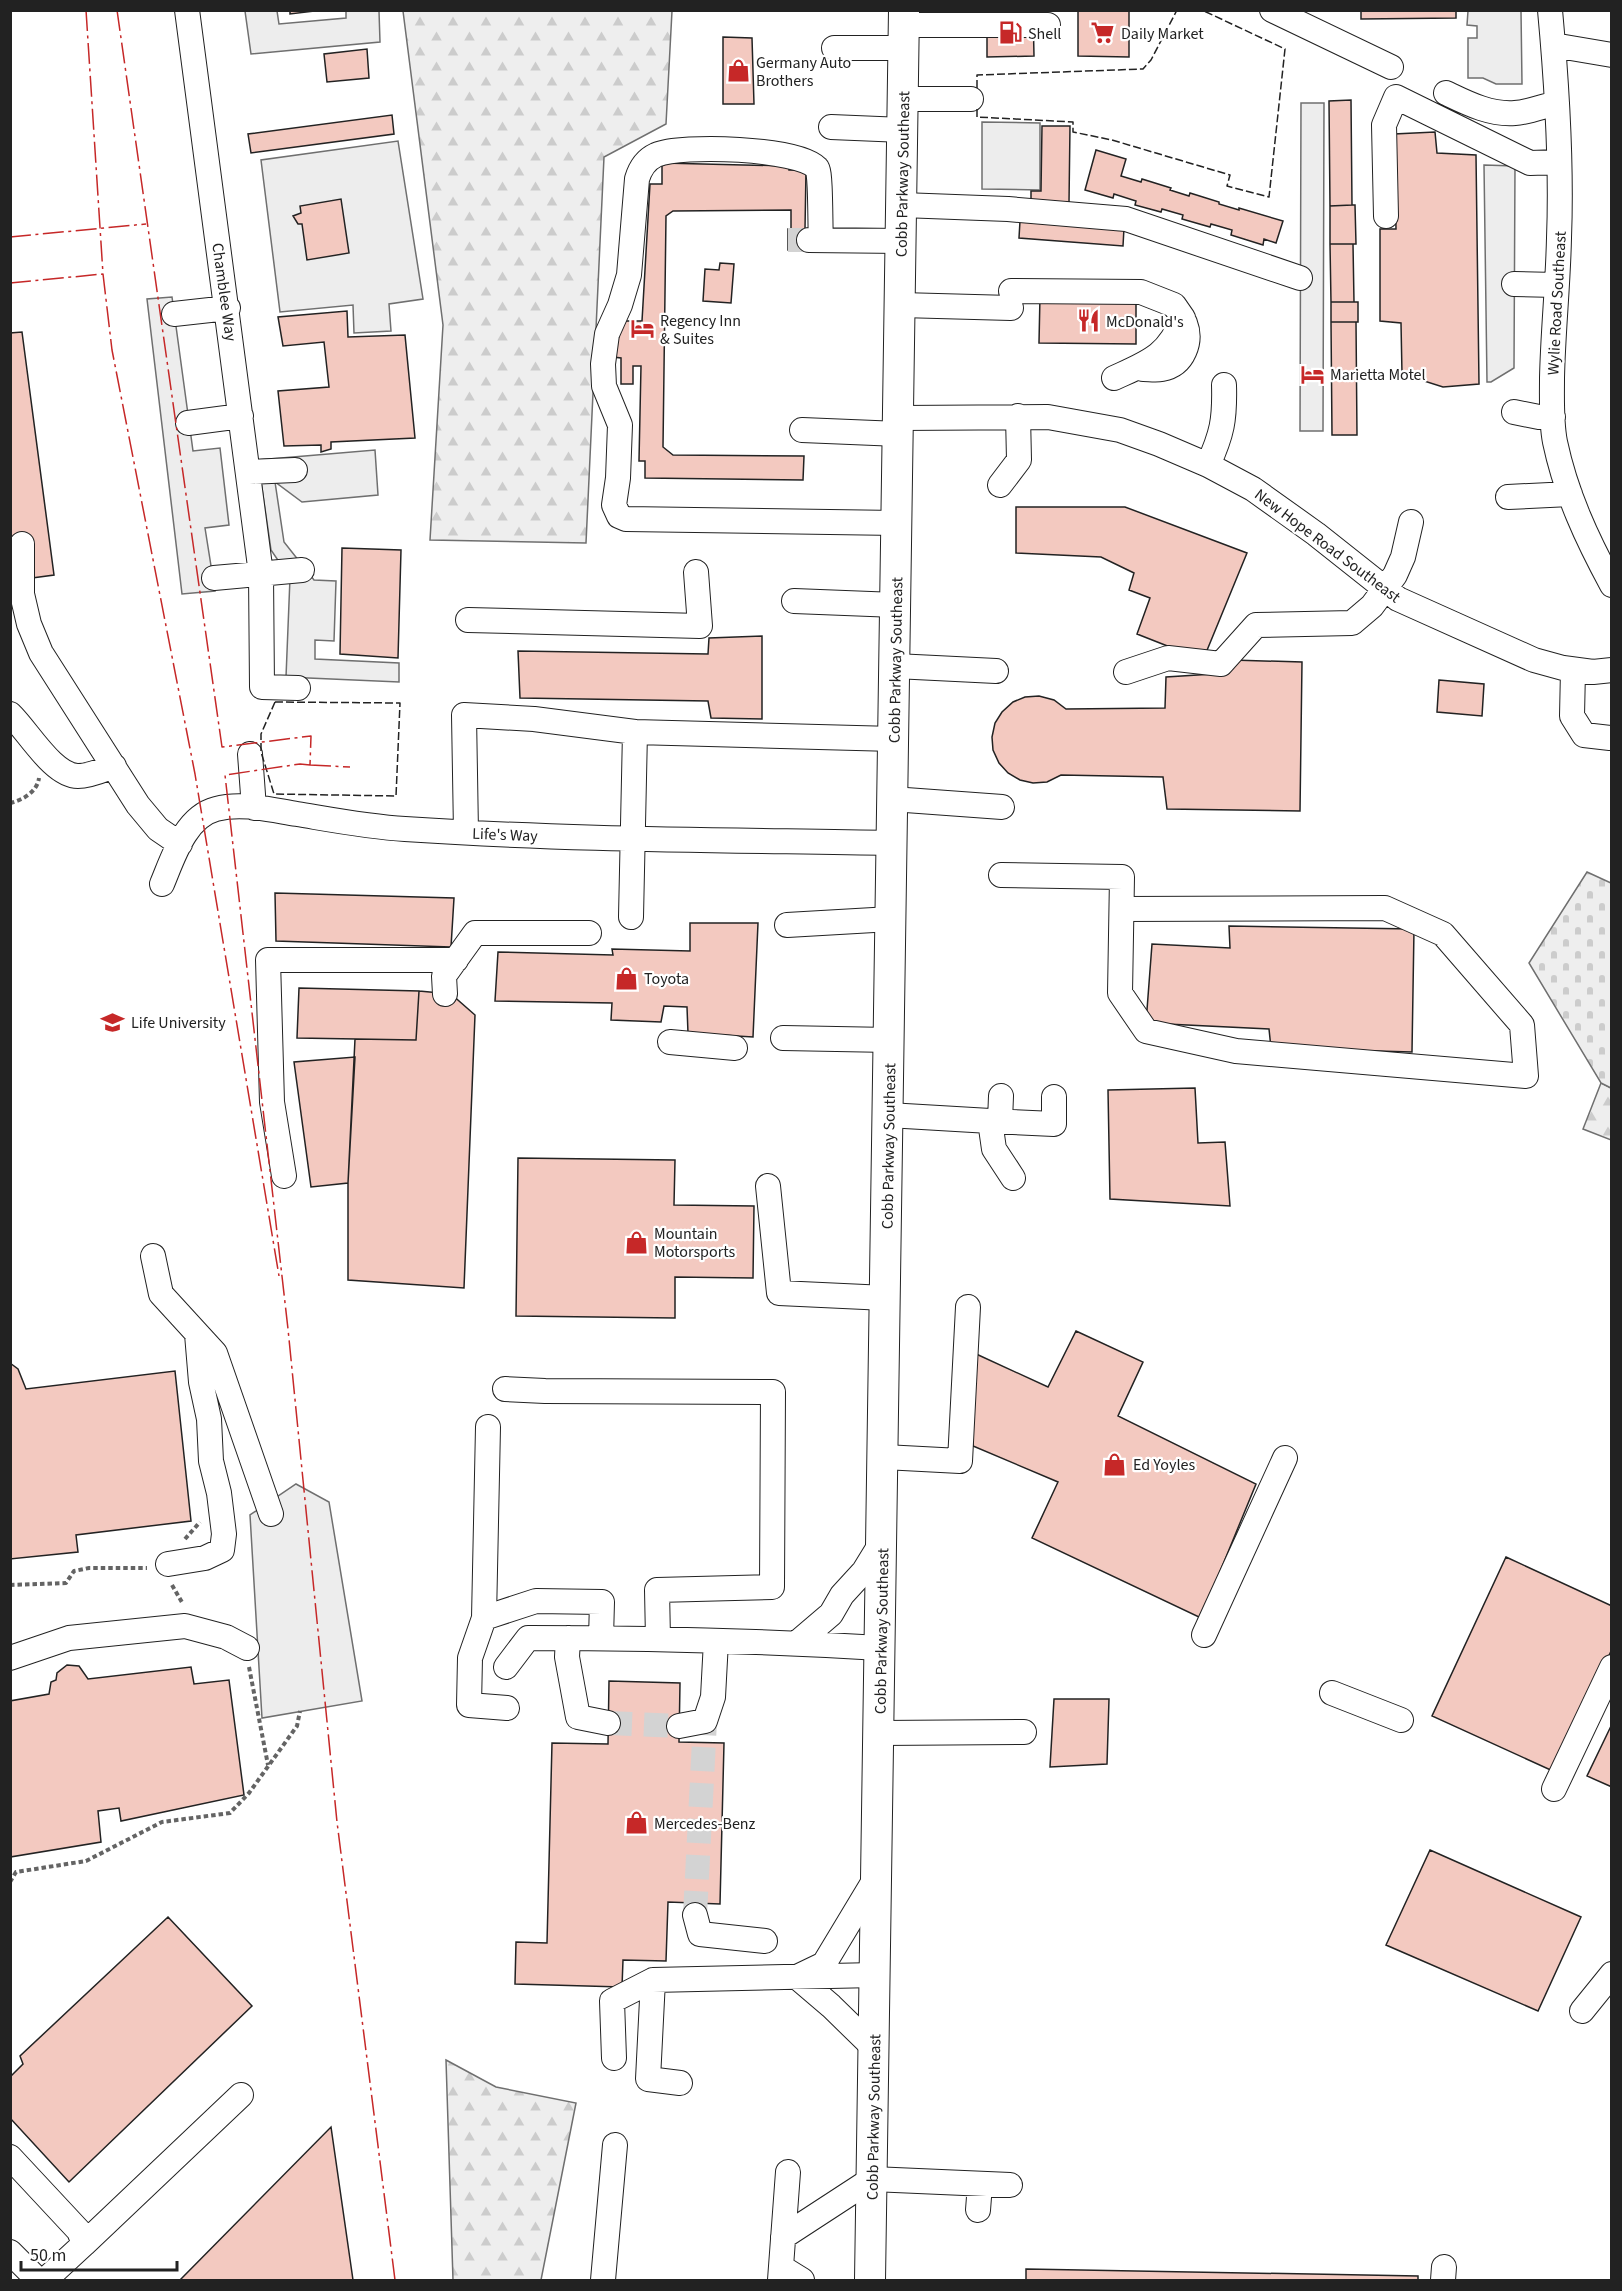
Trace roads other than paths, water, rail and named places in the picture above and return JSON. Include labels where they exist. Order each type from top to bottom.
[{"type":"main road","name":"Cobb Parkway Southeast","points":[[870,2280],[883,1539],[904,28]]},
{"type":"street","name":"Chamblee Way","points":[[187,10],[228,308],[261,574],[262,687],[298,688]]},
{"type":"street","points":[[1272,10],[1346,34],[1391,67]]},
{"type":"street","name":"Wylie Road Southeast","points":[[1550,10],[1559,162],[1559,237],[1553,356],[1555,441],[1581,528],[1611,585]]},
{"type":"street","points":[[834,48],[904,28],[1048,25]]},
{"type":"street","points":[[1553,45],[1611,55]]},
{"type":"street","points":[[1446,93],[1471,105],[1492,111],[1514,113],[1557,103]]},
{"type":"street","points":[[1386,216],[1384,125],[1396,97],[1530,163],[1559,162]]},
{"type":"street","points":[[903,99],[971,99]]},
{"type":"street","points":[[831,127],[903,130]]},
{"type":"street","points":[[897,523],[647,520],[626,519],[618,516],[614,505],[618,478],[620,425],[604,386],[603,364],[607,334],[620,305],[629,275],[634,200],[640,168],[658,154],[691,148],[775,153],[810,163],[818,169],[820,175],[815,240],[902,241]]},
{"type":"street","points":[[902,205],[1008,209],[1126,219],[1300,278]]},
{"type":"street","points":[[1514,284],[1556,285]]},
{"type":"street","points":[[901,305],[1141,292],[1174,305],[1183,318],[1176,336],[1154,360],[1124,373]]},
{"type":"street","points":[[174,314],[228,308]]},
{"type":"street","points":[[1208,465],[1222,431],[1224,386]]},
{"type":"street","points":[[1514,412],[1553,417]]},
{"type":"street","points":[[188,423],[242,416]]},
{"type":"street","points":[[1000,485],[1019,460],[1018,416]]},
{"type":"street","name":"New Hope Road Southeast","points":[[802,430],[899,426],[1018,416],[1058,418],[1120,430],[1208,465],[1253,489],[1280,507],[1398,599],[1438,619],[1534,660],[1573,670],[1593,672],[1611,670]]},
{"type":"street","points":[[249,472],[295,470]]},
{"type":"street","points":[[1508,497],[1570,494]]},
{"type":"street","points":[[1126,672],[1168,658],[1221,664],[1256,626],[1352,623],[1386,590],[1403,557],[1411,522]]},
{"type":"street","points":[[22,544],[16,596],[41,653],[138,806],[158,829],[180,844]]},
{"type":"street","points":[[214,578],[302,570]]},
{"type":"street","points":[[468,620],[700,626],[696,572]]},
{"type":"street","points":[[794,601],[896,605]]},
{"type":"street","points":[[895,666],[996,671]]},
{"type":"street","points":[[1573,670],[1572,716],[1584,735],[1610,738]]},
{"type":"street","points":[[10,714],[61,771],[76,777],[114,766]]},
{"type":"street","points":[[466,832],[464,716],[534,719],[635,732],[894,739]]},
{"type":"street","points":[[631,917],[635,732]]},
{"type":"street","points":[[250,754],[254,808]]},
{"type":"street","points":[[892,799],[1002,807]]},
{"type":"street","name":"Life's Way","points":[[162,884],[180,844],[194,823],[208,812],[224,808],[254,808],[402,829],[632,838],[891,843]]},
{"type":"street","points":[[1001,875],[1122,877],[1120,993],[1146,1031],[1236,1051],[1526,1076],[1522,1024],[1443,934],[1385,908],[1122,909]]},
{"type":"street","points":[[787,925],[891,919]]},
{"type":"street","points":[[445,994],[444,976],[475,933],[589,933]]},
{"type":"street","points":[[284,1176],[272,1102],[268,960],[456,960]]},
{"type":"street","points":[[783,1038],[890,1040]]},
{"type":"street","points":[[670,1042],[735,1048]]},
{"type":"street","points":[[1001,1096],[995,1121],[994,1149],[1013,1178]]},
{"type":"street","points":[[888,1115],[1054,1124],[1054,1097]]},
{"type":"street","points":[[768,1186],[779,1293],[886,1298]]},
{"type":"street","points":[[153,1256],[161,1294],[214,1353],[271,1514]]},
{"type":"street","points":[[884,1457],[960,1461],[968,1306]]},
{"type":"street","points":[[164,1572],[222,1550],[224,1534],[219,1493],[211,1461],[209,1419],[201,1382],[197,1334]]},
{"type":"street","points":[[506,1389],[773,1392],[772,1587],[657,1590],[658,1639]]},
{"type":"street","points":[[488,1427],[484,1618],[470,1658],[469,1705],[507,1708]]},
{"type":"street","points":[[1204,1635],[1285,1458]]},
{"type":"street","points":[[797,1643],[831,1614],[842,1595],[864,1571],[883,1539]]},
{"type":"street","points":[[484,1618],[536,1601],[602,1602],[601,1638]]},
{"type":"street","points":[[10,1658],[69,1638],[185,1626],[226,1637],[247,1648]]},
{"type":"street","points":[[506,1667],[528,1638],[658,1639],[880,1648]]},
{"type":"street","points":[[568,1638],[567,1657],[578,1717],[608,1723]]},
{"type":"street","points":[[679,1726],[705,1721],[713,1697],[716,1641]]},
{"type":"street","points":[[1554,1789],[1611,1667]]},
{"type":"street","points":[[1332,1693],[1401,1720]]},
{"type":"street","points":[[880,1733],[1024,1732]]},
{"type":"street","points":[[797,1977],[824,1964],[877,1875]]},
{"type":"street","points":[[695,1915],[700,1934],[765,1941]]},
{"type":"street","points":[[1582,2011],[1611,1974]]},
{"type":"street","points":[[614,2058],[612,2001],[653,1980],[875,1975]]},
{"type":"street","points":[[797,1977],[874,2048]]},
{"type":"street","points":[[653,1980],[648,2079],[680,2083]]},
{"type":"street","points":[[45,2280],[241,2095]]},
{"type":"street","points":[[603,2280],[615,2145]]},
{"type":"street","points":[[10,2157],[79,2231],[84,2244]]},
{"type":"street","points":[[788,2172],[781,2274],[802,2280]]},
{"type":"street","points":[[783,2237],[872,2179],[1010,2185]]},
{"type":"street","points":[[978,2210],[980,2184]]},
{"type":"street","points":[[10,2252],[38,2280]]},
{"type":"tunnel","points":[[788,240],[809,240]]},
{"type":"tunnel","points":[[695,1915],[705,1721]]},
{"type":"tunnel","points":[[608,1723],[679,1726]]},
{"type":"place","name":"Shell","points":[[1010,33]]},
{"type":"place","name":"Daily Market","points":[[1103,33]]},
{"type":"place","name":"Germany Auto Brothers","points":[[738,71]]},
{"type":"place","name":"McDonald's","points":[[1088,321]]},
{"type":"place","name":"Regency Inn & Suites","points":[[642,329]]},
{"type":"place","name":"Marietta Motel","points":[[1312,374]]},
{"type":"place","name":"Toyota","points":[[626,978]]},
{"type":"place","name":"Life University","points":[[113,1022]]},
{"type":"place","name":"Mountain Motorsports","points":[[636,1242]]},
{"type":"place","name":"Ed Yoyles","points":[[1115,1464]]},
{"type":"place","name":"Mercedes-Benz","points":[[636,1823]]}]
